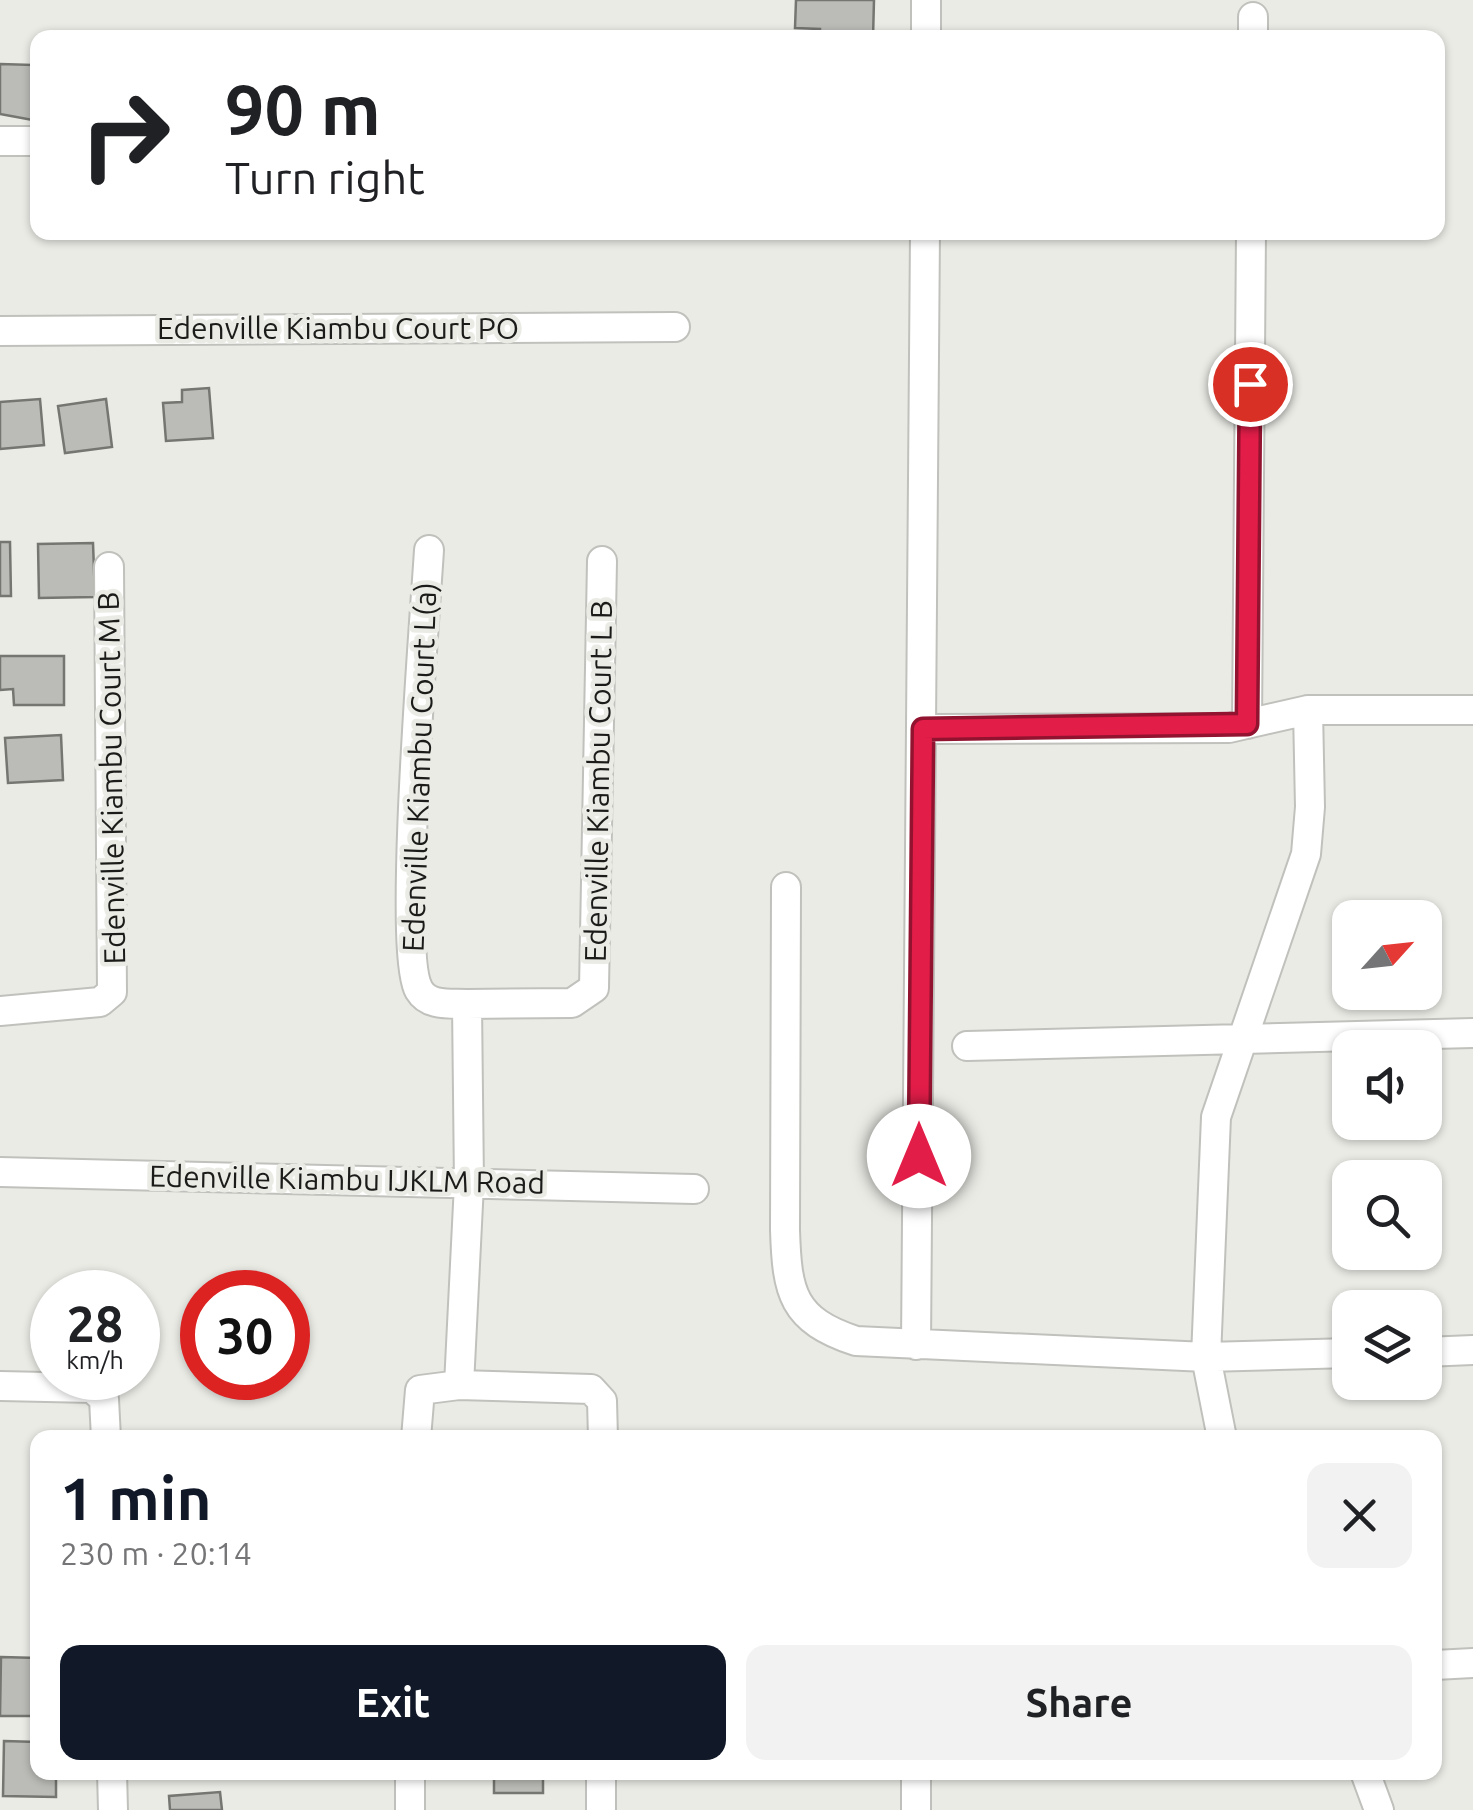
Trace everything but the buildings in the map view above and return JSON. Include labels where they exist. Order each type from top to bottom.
[{"type":"street","points":[[926,0],[926,30]]},
{"type":"street","points":[[0,141],[30,141]]},
{"type":"street","points":[[916,1345],[925,240]]},
{"type":"street","points":[[1247,724],[1251,240]]},
{"type":"street","name":"Edenville Kiambu Court PO","points":[[0,331],[675,327]]},
{"type":"street","name":"Edenville Kiambu Court L(a)","points":[[429,550],[411,909],[413,971],[417,988],[434,1003],[467,1004]]},
{"type":"street","name":"Edenville Kiambu Court L B","points":[[467,1004],[572,1004],[594,988],[602,561]]},
{"type":"street","name":"Edenville Kiambu Court M B","points":[[0,1010],[100,1002],[112,992],[109,567]]},
{"type":"street","points":[[923,729],[1247,724],[1308,710],[1473,710]]},
{"type":"street","points":[[1220,1430],[1206,1356],[1216,1117],[1306,854],[1310,807],[1308,710]]},
{"type":"street","points":[[786,886],[787,1280],[802,1312],[827,1332],[856,1341],[1206,1356],[1332,1353]]},
{"type":"street","points":[[459,1385],[469,1184],[467,1004]]},
{"type":"street","points":[[968,1046],[1473,1033]]},
{"type":"street","name":"Edenville Kiambu IJKLM Road","points":[[0,1172],[694,1188]]},
{"type":"street","points":[[1442,1351],[1473,1350]]},
{"type":"street","points":[[417,1430],[420,1390],[459,1385],[590,1390],[602,1401],[603,1430]]},
{"type":"street","points":[[0,1386],[92,1388],[104,1399],[106,1430]]},
{"type":"street","points":[[1442,1664],[1473,1662]]},
{"type":"street","points":[[112,1780],[112,1810]]},
{"type":"street","points":[[410,1780],[410,1810]]},
{"type":"street","points":[[601,1780],[601,1810]]},
{"type":"street","points":[[916,1780],[916,1810]]},
{"type":"street","points":[[1367,1780],[1379,1810]]},
{"type":"route","points":[[919,1156],[923,729],[1229,728],[1247,724],[1250,384]]}]
